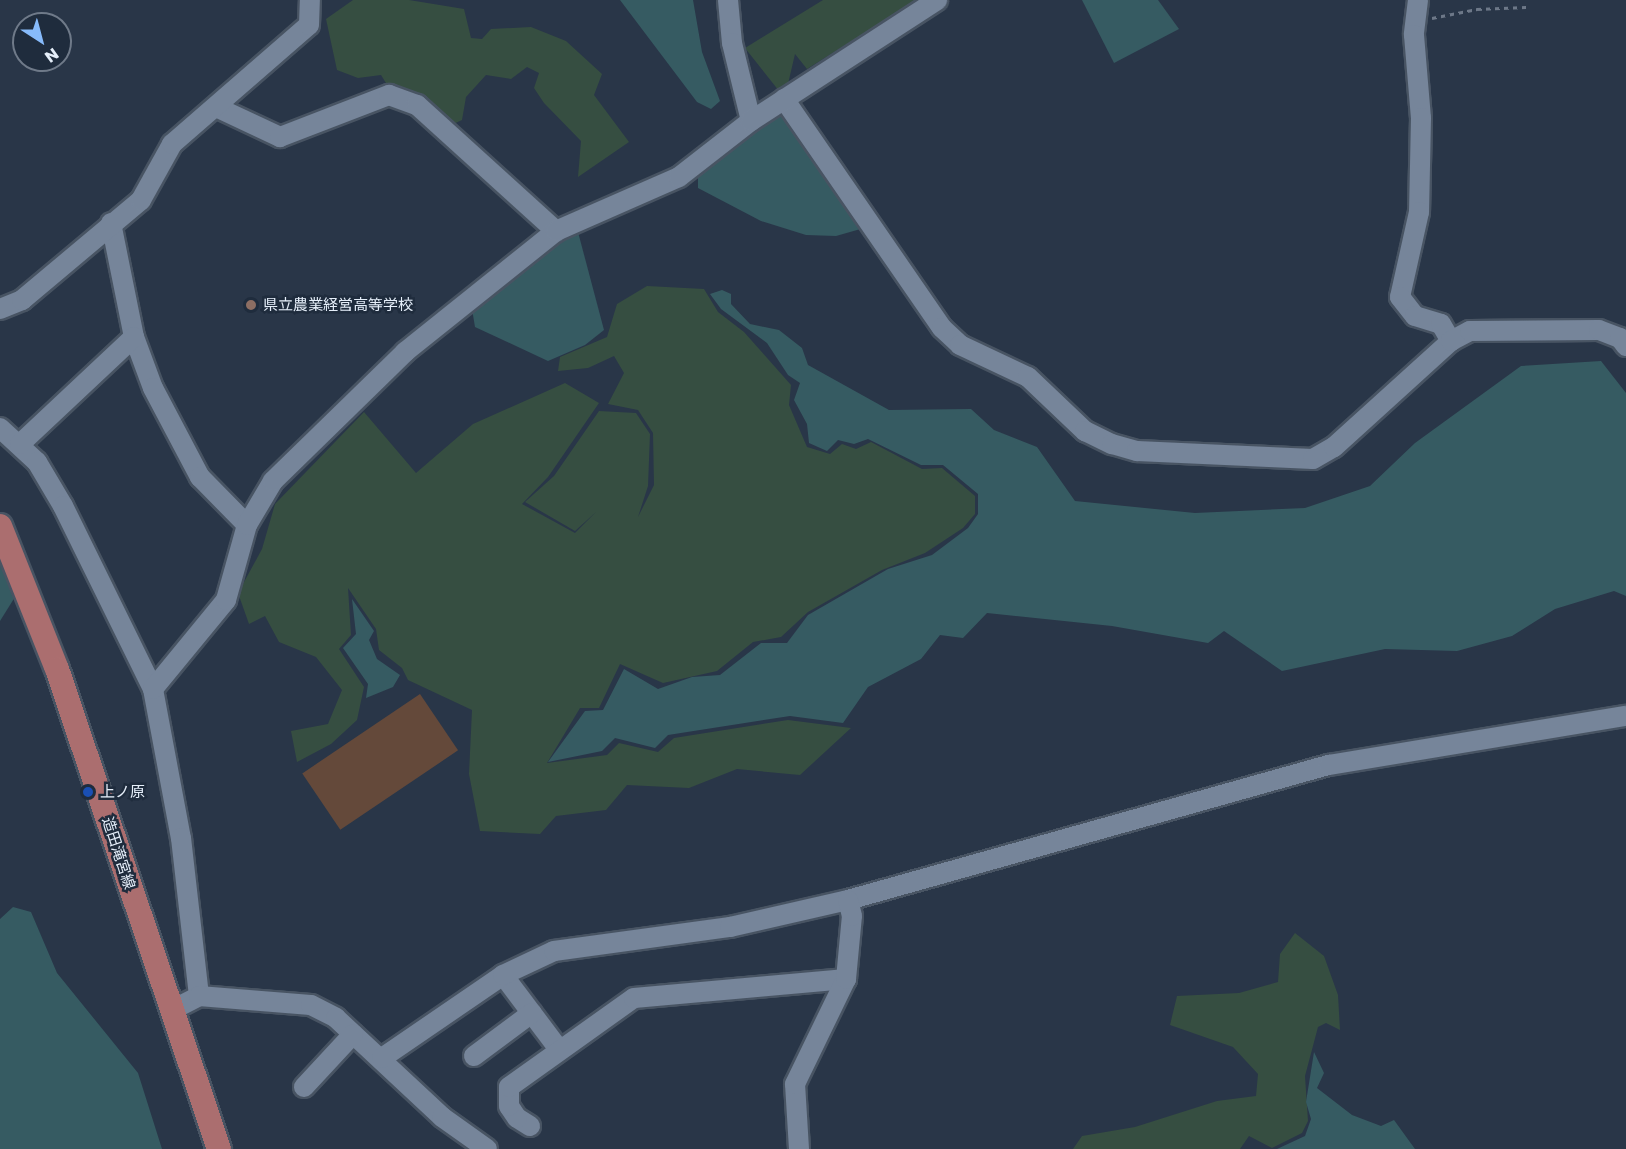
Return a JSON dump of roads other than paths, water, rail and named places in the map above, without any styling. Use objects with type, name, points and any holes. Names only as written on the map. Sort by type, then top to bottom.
[{"type":"main road","name":"造田滝宮線","points":[[0,526],[50,649],[219,1149]]},
{"type":"street","points":[[0,309],[22,300],[141,200],[172,144],[309,25],[310,0]]},
{"type":"street","points":[[728,0],[732,43],[751,121]]},
{"type":"street","points":[[153,689],[226,600],[247,525],[273,481],[397,360],[556,231],[679,177],[751,121],[937,0]]},
{"type":"street","points":[[1417,9],[1421,118],[1419,212],[1400,297],[1414,316],[1441,324],[1451,340]]},
{"type":"street","points":[[216,107],[280,138],[389,95],[417,105],[556,231]]},
{"type":"street","points":[[784,99],[942,328],[960,345],[1028,377],[1085,431],[1112,444],[1137,451],[1313,459],[1334,447],[1451,340],[1470,331],[1566,334],[1599,330],[1620,338],[1626,346]]},
{"type":"street","points":[[111,223],[134,337],[176,439],[200,477],[247,525]]},
{"type":"street","points":[[20,444],[134,337]]},
{"type":"street","points":[[0,428],[20,444],[63,506],[153,689],[181,838],[199,996]]},
{"type":"street","points":[[382,1058],[503,975],[554,951],[730,927],[848,900],[1329,765],[1626,716]]},
{"type":"street","points":[[798,1149],[795,1084],[846,979],[852,916],[848,900]]},
{"type":"street","points":[[503,975],[555,1044]]},
{"type":"street","points":[[530,1126],[517,1118],[509,1106],[508,1087],[634,998],[846,979]]},
{"type":"street","points":[[172,1010],[199,996],[311,1005],[353,1034],[382,1058],[442,1117],[487,1149]]},
{"type":"street","points":[[474,1056],[532,1013]]},
{"type":"street","points":[[304,1086],[353,1034]]},
{"type":"place","name":"県立農業経営高等学校","points":[[251,305]]},
{"type":"place","name":"上ノ原","points":[[88,792]]}]
